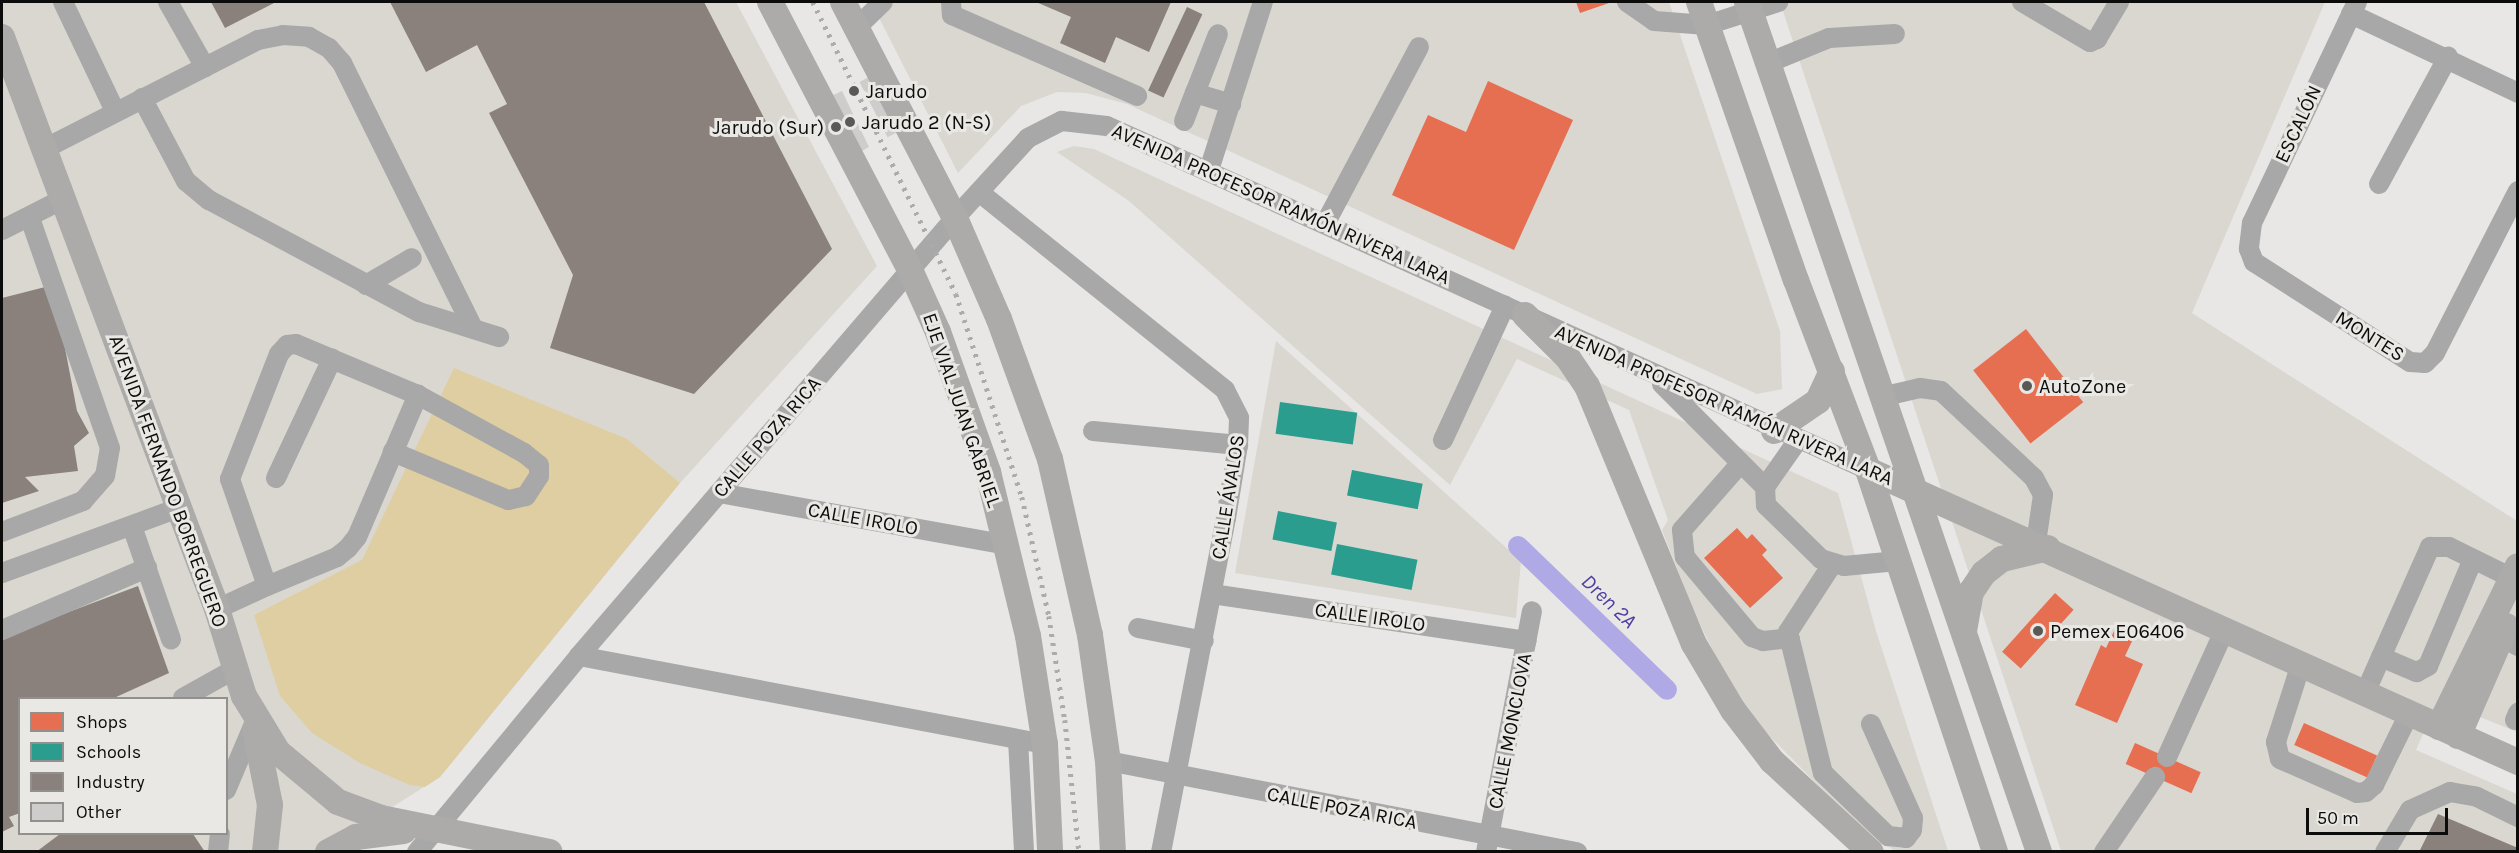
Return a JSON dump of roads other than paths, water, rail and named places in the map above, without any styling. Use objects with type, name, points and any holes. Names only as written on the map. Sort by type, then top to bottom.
[{"type":"main road","name":"EJE VIAL JUAN GABRIEL","points":[[770,2],[911,272],[966,408],[1008,545],[1028,636],[1045,744],[1050,852]]},
{"type":"main road","points":[[843,2],[955,218],[999,319],[1050,459],[1069,528],[1090,635],[1108,762],[1113,852]]},
{"type":"main road","points":[[1699,2],[1868,470],[1995,852]]},
{"type":"main road","points":[[1748,6],[1964,640],[2039,852]]},
{"type":"main road","name":"AVENIDA FERNANDO BORREGUERO","points":[[2,37],[217,609],[244,696],[278,752],[312,784],[338,802],[381,818],[437,830]]},
{"type":"main road","points":[[1515,310],[1568,358],[1587,386],[1694,644],[1734,710],[1772,761],[1871,852]]},
{"type":"main road","points":[[1774,431],[1806,412],[1818,401],[1832,370]]},
{"type":"main road","name":"AVENIDA PROFESOR RAMÓN RIVERA LARA","points":[[1868,470],[2042,545],[2517,762]]},
{"type":"main road","points":[[1964,640],[1964,614],[1971,592],[1984,573],[2002,559],[2042,545]]},
{"type":"main road","points":[[2448,731],[2502,637],[2516,582]]},
{"type":"main road","points":[[244,696],[254,724],[270,805],[265,852]]},
{"type":"main road","points":[[328,852],[356,837],[378,832],[437,830],[550,852]]},
{"type":"street","points":[[63,2],[115,111]]},
{"type":"street","points":[[168,2],[204,67]]},
{"type":"street","points":[[857,27],[883,2]]},
{"type":"street","points":[[951,2],[952,15],[1137,96]]},
{"type":"street","points":[[1209,170],[1263,2]]},
{"type":"street","points":[[1627,2],[1654,21],[1707,26],[1748,6],[1778,2]]},
{"type":"street","points":[[2022,2],[2090,42],[2097,39],[2118,2]]},
{"type":"street","points":[[2354,8],[2517,93]]},
{"type":"street","name":"ESCALÓN","points":[[2249,249],[2252,223],[2354,8]]},
{"type":"street","points":[[1184,121],[1218,34]]},
{"type":"street","points":[[1768,63],[1829,38],[1895,34]]},
{"type":"street","points":[[44,149],[258,40],[283,35],[309,37],[329,48],[342,63],[473,328]]},
{"type":"street","points":[[1326,222],[1419,47]]},
{"type":"street","points":[[2379,184],[2448,57]]},
{"type":"street","points":[[1195,93],[1231,104]]},
{"type":"street","points":[[142,98],[186,181],[196,191],[419,312],[499,337]]},
{"type":"street","name":"AVENIDA PROFESOR RAMÓN RIVERA LARA","points":[[955,218],[1028,138],[1048,126],[1076,120],[1107,126],[1326,222],[1774,431],[1868,470]]},
{"type":"street","name":"MONTES","points":[[2249,249],[2262,268],[2410,362],[2425,363],[2435,353],[2517,191]]},
{"type":"street","name":"CALLE ÁVALOS","points":[[979,192],[1225,390],[1239,417],[1238,445],[1204,641],[1161,852]]},
{"type":"street","points":[[2,230],[30,218],[63,199]]},
{"type":"street","points":[[2,532],[83,501],[105,476],[110,448],[30,218]]},
{"type":"street","name":"CALLE POZA RICA","points":[[417,852],[579,656],[955,218]]},
{"type":"street","points":[[366,285],[412,258]]},
{"type":"street","points":[[1443,440],[1515,310]]},
{"type":"street","points":[[267,586],[232,492],[233,464],[279,354],[287,345],[296,344],[418,395],[524,453],[539,465],[539,476],[526,496],[508,500],[393,452]]},
{"type":"street","points":[[276,478],[332,359]]},
{"type":"street","points":[[1654,375],[1765,487]]},
{"type":"street","points":[[1881,397],[1920,388],[1941,391],[2034,478],[2043,495],[2042,545]]},
{"type":"street","points":[[217,609],[337,557],[348,549],[357,537],[418,395]]},
{"type":"street","points":[[1094,431],[1238,445]]},
{"type":"street","points":[[1798,441],[1765,487],[1766,505],[1821,559],[1844,566],[1898,561]]},
{"type":"street","points":[[1740,464],[1682,530],[1685,557],[1752,637],[1763,641],[1790,638]]},
{"type":"street","name":"CALLE IROLO","points":[[718,493],[1008,545]]},
{"type":"street","points":[[2,573],[179,508]]},
{"type":"street","points":[[132,526],[171,639]]},
{"type":"street","points":[[2365,693],[2424,553],[2442,545],[2516,582]]},
{"type":"street","points":[[2381,657],[2417,672],[2428,666],[2473,559]]},
{"type":"street","points":[[1833,563],[1789,627],[1823,773],[1888,836],[1906,838],[1912,830],[1913,818],[1871,724]]},
{"type":"street","points":[[2,630],[147,568]]},
{"type":"street","name":"CALLE IROLO","points":[[1212,594],[1527,641]]},
{"type":"street","name":"CALLE MONCLOVA","points":[[1488,844],[1532,611]]},
{"type":"street","points":[[1138,628],[1204,641]]},
{"type":"street","points":[[2167,757],[2225,629]]},
{"type":"street","points":[[579,656],[1045,744]]},
{"type":"street","points":[[2301,664],[2276,742],[2280,759],[2357,793],[2366,792],[2374,785],[2409,714]]},
{"type":"street","points":[[186,697],[235,669]]},
{"type":"street","points":[[228,785],[254,724]]},
{"type":"street","points":[[1018,740],[1024,852]]},
{"type":"street","name":"CALLE POZA RICA","points":[[1108,762],[1488,844],[1577,852]]},
{"type":"street","points":[[2104,852],[2155,777]]},
{"type":"street","points":[[2385,852],[2410,810],[2450,792],[2477,797],[2517,817]]},
{"type":"street","points":[[218,852],[220,835]]},
{"type":"waterway","name":"Dren 2A","points":[[1518,546],[1667,690]]},
{"type":"railway","points":[[813,2],[956,294],[1022,497],[1049,616],[1065,720],[1079,852]]},
{"type":"place","name":"Jarudo","points":[[854,91]]},
{"type":"place","name":"Jarudo 2 (N-S)","points":[[850,122]]},
{"type":"place","name":"Jarudo (Sur)","points":[[836,127]]},
{"type":"place","name":"AutoZone","points":[[2027,386]]},
{"type":"place","name":"Pemex E06406","points":[[2038,631]]}]
